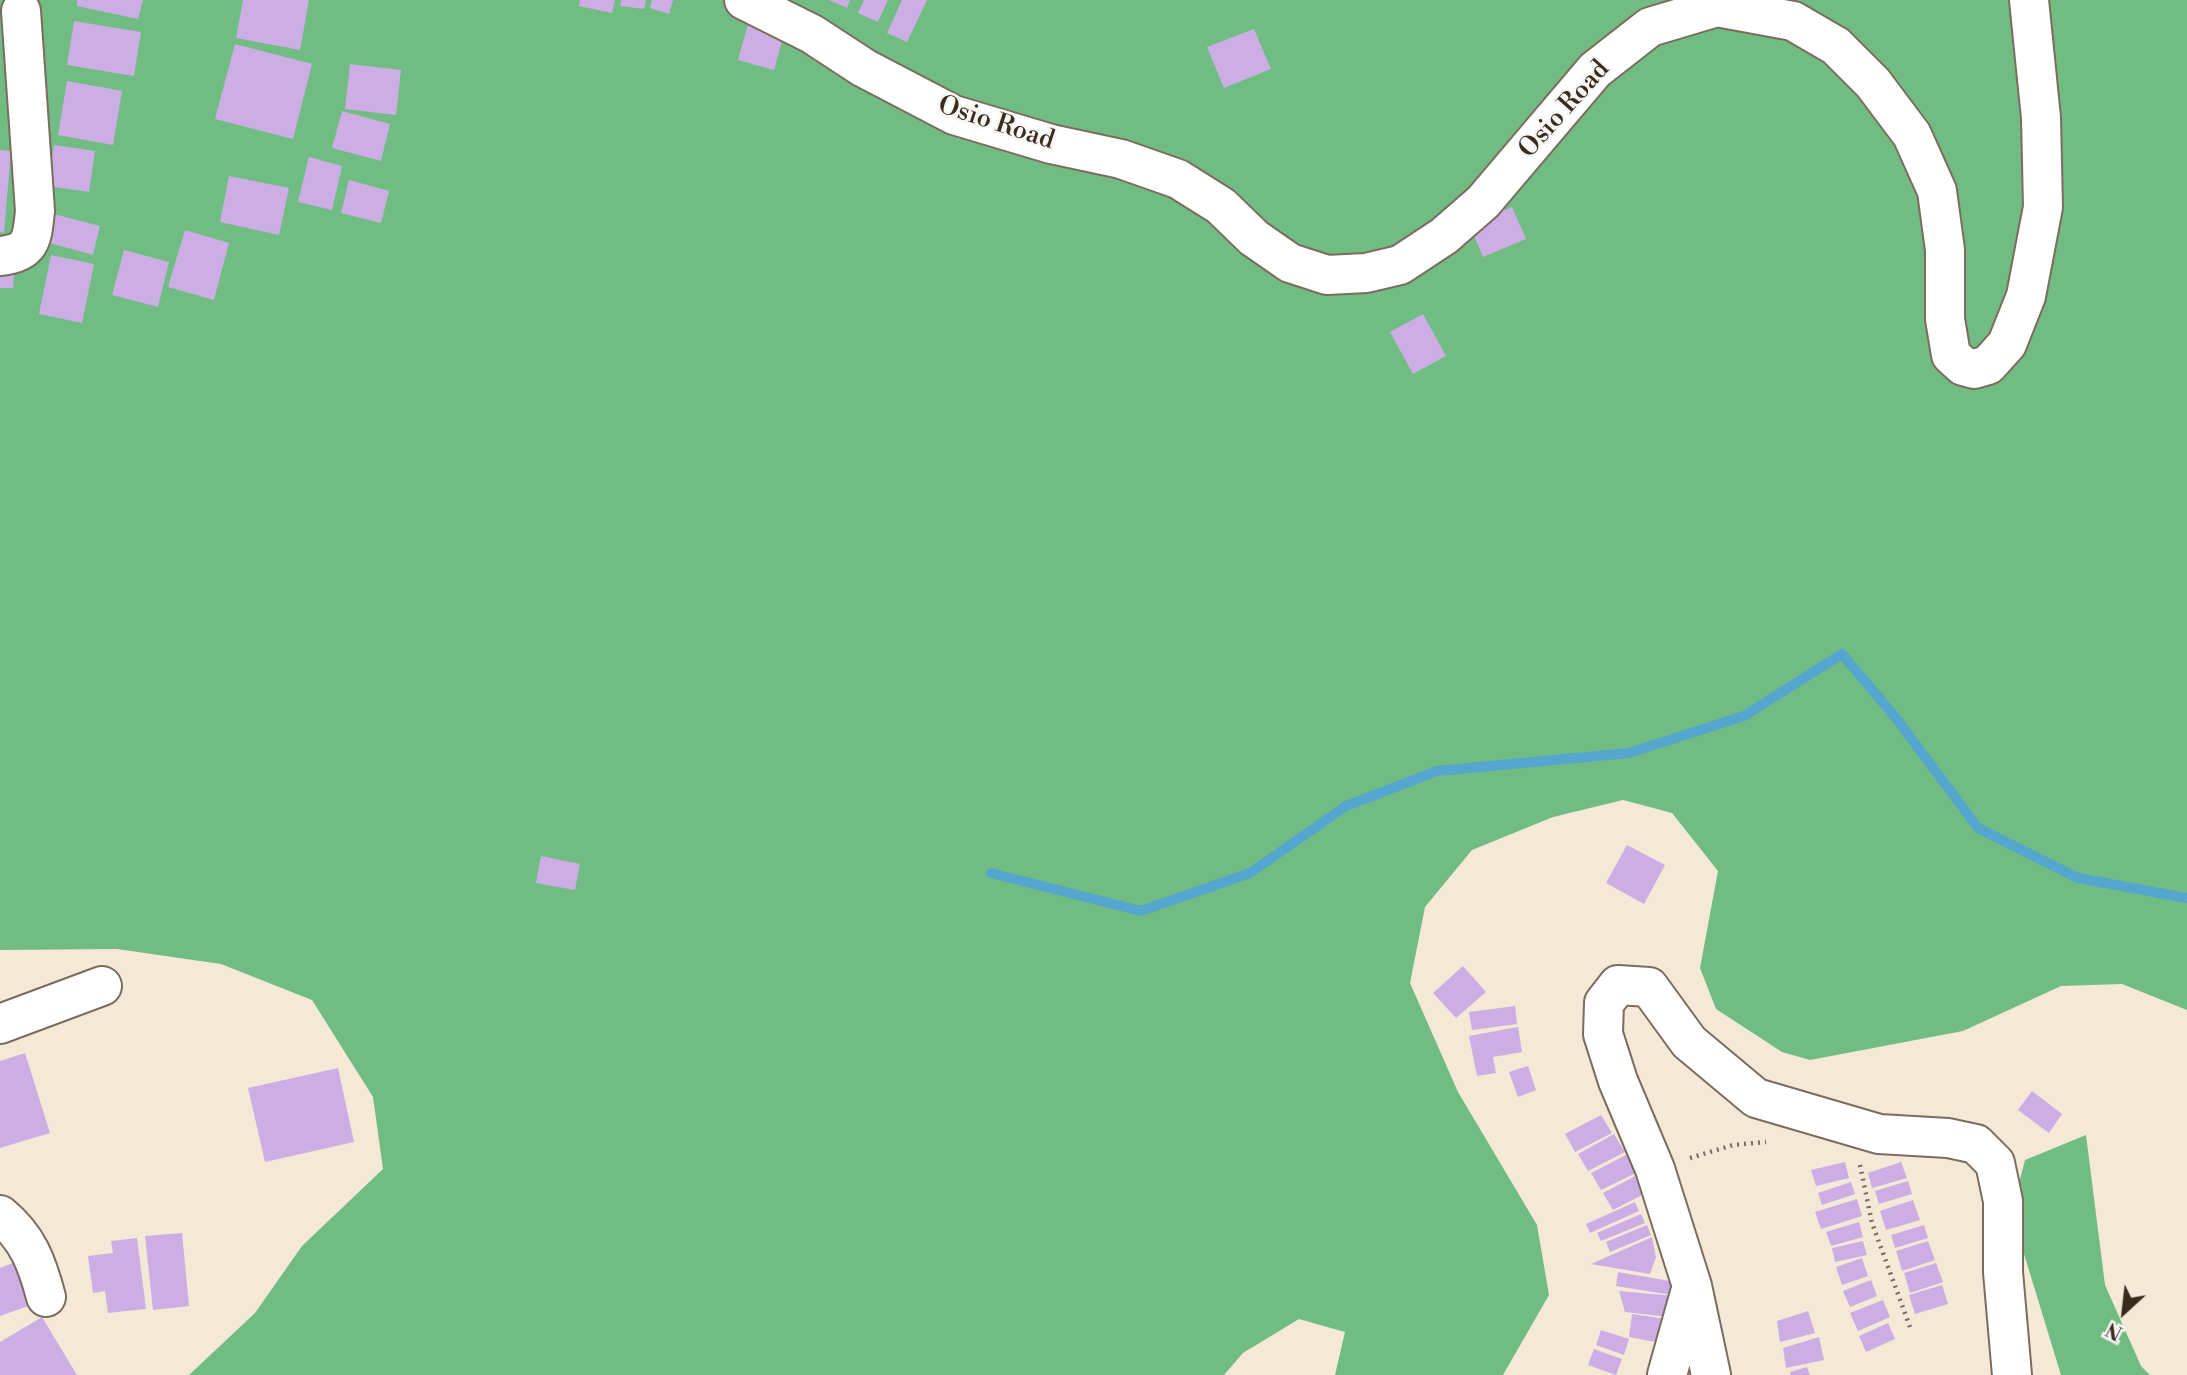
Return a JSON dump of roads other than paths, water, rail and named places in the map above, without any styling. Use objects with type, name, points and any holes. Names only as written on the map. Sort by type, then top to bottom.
[{"type":"street","name":"Osio Road","points":[[744,0],[812,34],[864,68],[954,116],[1051,144],[1122,159],[1178,179],[1221,206],[1254,238],[1290,263],[1327,275],[1366,272],[1400,265],[1444,236],[1483,202],[1595,70],[1650,27],[1717,7],[1793,21],[1836,46],[1873,83],[1912,135],[1937,191],[1945,250],[1945,319],[1951,355],[1963,366],[1974,369],[1988,365],[2007,344],[2026,296],[2043,206],[2041,118],[2029,0]]},
{"type":"street","points":[[0,256],[15,254],[24,249],[32,238],[35,211],[21,7]]},
{"type":"street","points":[[1710,1375],[1692,1286],[1655,1169],[1618,1081],[1603,1034],[1604,1003],[1618,985],[1649,987],[1689,1042],[1756,1098],[1878,1134],[1948,1138],[1976,1144],[1995,1163],[2003,1201],[2003,1272],[2012,1375]]},
{"type":"street","points":[[0,1024],[102,986]]},
{"type":"street","points":[[0,1215],[13,1226],[37,1262],[46,1297]]},
{"type":"street","points":[[1667,1375],[1692,1286]]},
{"type":"waterway","points":[[991,873],[1141,911],[1250,873],[1346,806],[1437,771],[1629,753],[1744,716],[1842,654],[1896,718],[1978,828],[2078,878],[2187,898]]}]
